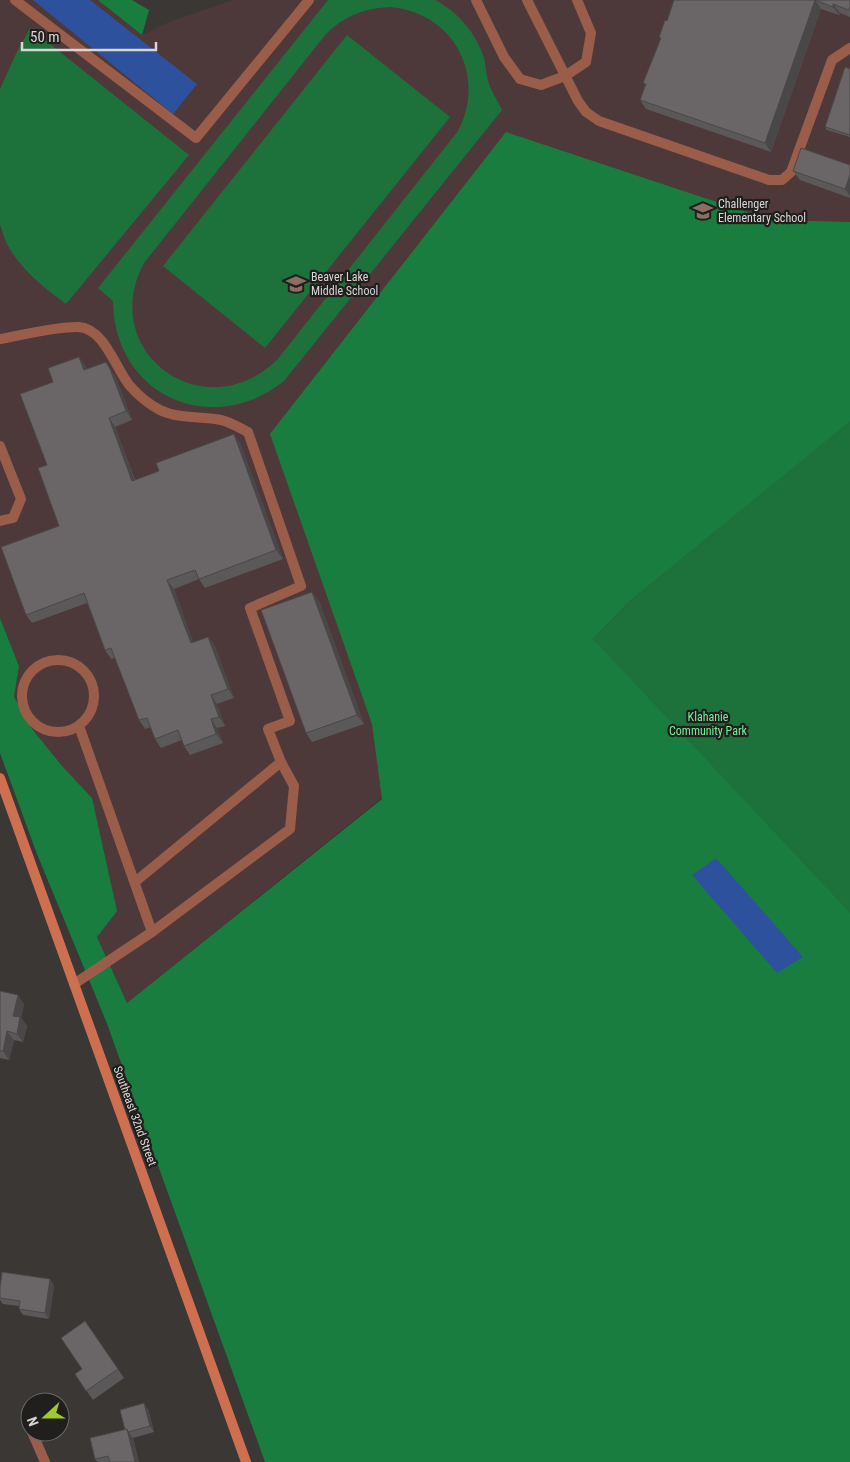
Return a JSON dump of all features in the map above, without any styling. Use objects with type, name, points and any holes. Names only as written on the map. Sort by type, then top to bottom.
[{"type":"street","points":[[15,0],[196,138],[309,0]]},
{"type":"street","points":[[476,0],[504,57],[520,79],[542,85],[565,76],[586,62],[591,33],[577,0]]},
{"type":"street","points":[[528,0],[565,76],[586,112],[599,121],[769,180],[782,180],[791,172],[832,60],[850,48]]},
{"type":"street","points":[[0,339],[69,327],[82,327],[93,333],[103,343],[130,386],[150,404],[162,411],[179,415],[222,420],[248,432],[302,586],[250,608],[290,721],[268,730],[281,762],[294,786],[290,829],[152,932],[74,984]]},
{"type":"street","points":[[0,446],[21,499],[13,518],[0,521]]},
{"type":"street","points":[[50,660],[63,660],[74,663],[85,671],[92,681],[95,693],[93,706],[88,717],[79,726],[68,731],[46,730],[36,724],[28,715],[24,705],[24,688],[31,672],[40,665],[50,660]]},
{"type":"street","points":[[79,726],[152,932]]},
{"type":"street","points":[[135,882],[281,762]]},
{"type":"street","name":"Southeast 32nd Street","points":[[0,778],[246,1462]]},
{"type":"street","points":[[36,1442],[45,1462]]},
{"type":"shaded area","name":"Beaver Lake Middle School","points":[[0,0],[98,0],[142,35],[169,22],[233,0],[850,0],[850,421],[127,1003],[97,936],[92,798],[62,767],[33,730],[14,697],[19,665],[0,618]]},
{"type":"green space","points":[[98,0],[132,0],[149,10],[142,35]]},
{"type":"green space","points":[[328,0],[435,0],[459,17],[471,32],[481,49],[489,85],[502,110],[284,381],[256,398],[227,406],[198,406],[172,398],[148,383],[130,361],[118,334],[113,301],[98,288]],"holes":[[[391,7],[413,12],[432,21],[448,34],[459,51],[466,69],[469,89],[466,110],[458,131],[277,360],[248,380],[218,387],[190,383],[165,371],[146,351],[134,325],[133,295],[144,263],[326,34],[340,22],[364,11]]]},
{"type":"green space","points":[[30,28],[189,155],[66,304],[41,284],[17,260],[6,242],[0,224],[0,89]]},
{"type":"green space","points":[[347,35],[450,117],[265,348],[163,266]]},
{"type":"green space","points":[[506,132],[771,220],[850,222],[850,421],[630,601],[593,639],[850,913],[850,1462],[265,1462],[106,1021],[37,854],[0,753],[0,618],[19,666],[14,697],[33,730],[62,766],[92,798],[117,911],[97,937],[127,1003],[382,799],[372,724],[270,434]]},
{"type":"green space","name":"Klahanie Community Park","points":[[850,420],[850,976],[593,639],[630,601]]},
{"type":"water","points":[[33,0],[90,0],[197,84],[173,114]]},
{"type":"water","points":[[716,858],[803,957],[777,973],[692,875]]},
{"type":"building","points":[[674,0],[815,0],[765,143],[640,100],[646,84],[643,83]]},
{"type":"building","points":[[815,0],[850,0],[850,7],[849,10],[833,4],[833,7]]},
{"type":"building","points":[[845,67],[850,69],[850,135],[825,127]]},
{"type":"building","points":[[801,148],[850,165],[850,175],[845,189],[793,171]]},
{"type":"building","points":[[79,357],[84,370],[106,362],[110,369],[126,411],[109,418],[132,481],[159,471],[156,463],[234,434],[276,550],[199,579],[195,570],[167,580],[191,643],[208,637],[228,689],[211,695],[219,717],[211,719],[216,734],[184,746],[178,730],[155,739],[147,718],[139,720],[111,648],[105,650],[84,593],[26,615],[1,547],[59,526],[38,468],[47,465],[20,394],[53,382],[48,368]]},
{"type":"building","points":[[312,592],[357,715],[306,733],[261,610]]},
{"type":"building","points":[[0,991],[18,995],[13,1016],[20,1017],[17,1034],[7,1031],[3,1051],[0,1051]]},
{"type":"building","points":[[2,1272],[50,1279],[45,1313],[19,1309],[20,1301],[0,1298]]},
{"type":"building","points":[[85,1321],[118,1369],[86,1391],[75,1374],[82,1369],[61,1338]]},
{"type":"building","points":[[144,1403],[150,1426],[128,1432],[127,1429],[125,1430],[120,1410]]},
{"type":"building","points":[[127,1429],[135,1462],[110,1462],[108,1456],[95,1459],[90,1438]]},
{"type":"place","name":"Challenger Elementary School","points":[[703,211]]},
{"type":"place","name":"Beaver Lake Middle School","points":[[296,284]]}]
